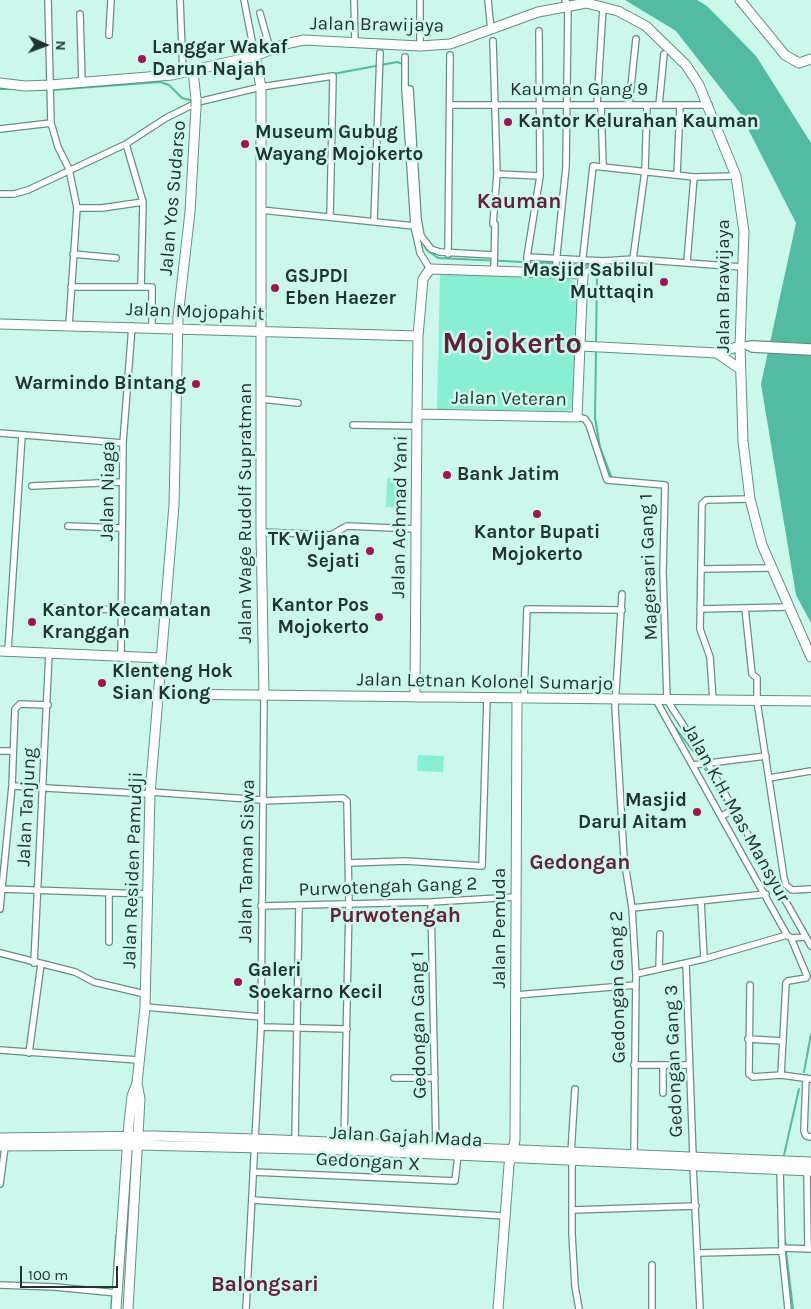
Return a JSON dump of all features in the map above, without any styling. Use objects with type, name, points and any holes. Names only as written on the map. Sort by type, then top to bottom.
[{"type":"main road","points":[[740,0],[785,55],[799,63],[811,59]]},
{"type":"main road","name":"Jalan Brawijaya","points":[[0,83],[51,88],[82,82],[183,73],[255,56],[270,49],[304,40],[420,46],[450,44],[566,3],[587,1],[638,21],[661,39],[693,75],[709,105],[736,176],[744,232],[742,267],[747,346],[740,368],[747,499],[762,545],[811,657]]},
{"type":"main road","name":"Jalan Wage Rudolf Supratman","points":[[255,56],[261,86],[261,532],[264,696]]},
{"type":"main road","name":"Jalan Yos Sudarso","points":[[161,658],[174,505],[177,328],[189,221],[197,103],[193,71]]},
{"type":"main road","points":[[430,269],[494,261],[556,264],[583,269]]},
{"type":"main road","name":"Jalan Achmad Yani","points":[[415,697],[418,336],[423,278],[430,269]]},
{"type":"main road","name":"Jalan Veteran","points":[[417,414],[581,418],[585,346],[583,269]]},
{"type":"main road","name":"Jalan Mojopahit","points":[[0,324],[132,326],[418,336]]},
{"type":"main road","points":[[585,346],[717,353],[747,346]]},
{"type":"main road","points":[[717,353],[740,368]]},
{"type":"main road","points":[[4,651],[161,658]]},
{"type":"main road","name":"Jalan Residen Pamudji","points":[[128,1309],[140,1099],[137,1083],[138,1060],[146,1007],[147,894],[151,793],[161,658]]},
{"type":"main road","name":"Jalan Letnan Kolonel Sumarjo","points":[[159,694],[656,700],[667,697],[713,697],[757,701],[811,701]]},
{"type":"main road","name":"Jalan Pemuda","points":[[498,1309],[505,1216],[515,1140],[516,897],[520,698]]},
{"type":"main road","name":"Jalan Residen Pamudji","points":[[116,1309],[127,1141],[132,1096],[137,1083]]},
{"type":"main road","name":"Jalan Gajah Mada","points":[[0,1138],[255,1143],[458,1155],[634,1155],[693,1162],[810,1168]]},
{"type":"main road","name":"Jalan Gajah Mada","points":[[255,1143],[295,1140],[344,1142],[436,1147],[512,1154]]},
{"type":"main road","name":"Jalan Gajah Mada","points":[[3,1146],[127,1141]]},
{"type":"main road","name":"Jalan Gajah Mada","points":[[572,1154],[780,1169],[810,1168]]},
{"type":"street","points":[[48,0],[47,26],[51,123],[58,148],[70,169],[77,208],[69,325]]},
{"type":"street","points":[[108,35],[111,0]]},
{"type":"street","points":[[180,0],[183,73]]},
{"type":"street","points":[[244,0],[255,56]]},
{"type":"street","points":[[354,0],[355,43]]},
{"type":"street","points":[[420,0],[420,46]]},
{"type":"street","points":[[488,0],[491,30]]},
{"type":"street","points":[[556,264],[565,171],[566,3]]},
{"type":"street","points":[[603,165],[599,105],[604,7]]},
{"type":"street","points":[[260,13],[270,49]]},
{"type":"street","points":[[80,14],[82,82]]},
{"type":"street","points":[[539,31],[540,176],[527,263],[556,264],[583,269],[604,261]]},
{"type":"street","points":[[629,105],[636,39]]},
{"type":"street","points":[[405,57],[406,89],[418,219],[422,236],[431,249],[448,254],[494,261],[495,224],[493,224],[497,174],[493,41]]},
{"type":"street","points":[[374,221],[381,68],[380,53]]},
{"type":"street","points":[[659,105],[664,54]]},
{"type":"street","points":[[448,254],[450,55]]},
{"type":"street","points":[[0,194],[22,193],[126,144],[166,118],[197,103],[261,86],[333,76],[330,217]]},
{"type":"street","name":"Kauman Gang 9","points":[[450,105],[709,105]]},
{"type":"street","points":[[633,259],[645,171],[647,105]]},
{"type":"street","points":[[677,175],[680,105]]},
{"type":"street","points":[[0,129],[51,123]]},
{"type":"street","points":[[411,133],[414,226],[420,254],[430,269]]},
{"type":"street","points":[[126,144],[143,202],[141,286]]},
{"type":"street","points":[[583,269],[593,166],[603,165],[694,177],[736,176]]},
{"type":"street","points":[[497,174],[540,176]]},
{"type":"street","points":[[687,262],[694,177]]},
{"type":"street","points":[[77,208],[102,208],[143,202]]},
{"type":"street","points":[[261,210],[414,226]]},
{"type":"street","points":[[73,254],[116,258]]},
{"type":"street","points":[[583,269],[604,261],[633,259],[742,267]]},
{"type":"street","points":[[71,287],[150,287],[153,289],[152,327]]},
{"type":"street","name":"Jalan Niaga","points":[[121,656],[123,443],[132,326]]},
{"type":"street","points":[[747,346],[811,347]]},
{"type":"street","points":[[747,346],[811,352]]},
{"type":"street","points":[[261,399],[298,402]]},
{"type":"street","name":"Magersari Gang 1","points":[[581,418],[608,480],[613,482],[660,483],[664,485],[666,490],[663,572],[667,697]]},
{"type":"street","points":[[353,425],[417,426]]},
{"type":"street","points":[[0,433],[123,443]]},
{"type":"street","points":[[4,651],[22,435]]},
{"type":"street","points":[[32,486],[122,482]]},
{"type":"street","points":[[713,697],[710,657],[701,633],[703,502],[747,499]]},
{"type":"street","points":[[68,526],[122,528]]},
{"type":"street","points":[[261,532],[331,535],[348,526],[416,529]]},
{"type":"street","points":[[701,569],[772,568]]},
{"type":"street","name":"Gedongan Gang 2","points":[[622,594],[615,707],[624,858],[632,908],[636,974],[634,1155]]},
{"type":"street","points":[[700,609],[788,607]]},
{"type":"street","points":[[65,608],[122,610]]},
{"type":"street","points":[[745,608],[752,674],[757,678],[757,701],[786,885],[792,890],[811,889]]},
{"type":"street","points":[[520,698],[527,609],[622,610]]},
{"type":"street","name":"Jalan Tanjung","points":[[34,962],[48,705],[49,653]]},
{"type":"street","name":"Jalan Taman Siswa","points":[[246,1309],[261,1017],[264,696]]},
{"type":"street","points":[[667,697],[811,946]]},
{"type":"street","points":[[349,863],[406,861],[482,866],[484,862],[487,698]]},
{"type":"street","name":"Jalan K.H. Mas Mansyur","points":[[656,700],[695,764],[789,936],[807,977],[786,982],[783,1041]]},
{"type":"street","points":[[0,909],[12,786],[16,706],[48,705]]},
{"type":"street","points":[[0,751],[13,751]]},
{"type":"street","points":[[695,764],[766,756]]},
{"type":"street","points":[[769,778],[811,771]]},
{"type":"street","points":[[12,786],[262,801],[346,799],[349,905],[344,1142]]},
{"type":"street","points":[[722,816],[732,810]]},
{"type":"street","points":[[2,889],[147,894]]},
{"type":"street","points":[[108,942],[109,894]]},
{"type":"street","points":[[632,908],[766,894]]},
{"type":"street","name":"Purwotengah Gang 2","points":[[261,906],[349,905],[516,897]]},
{"type":"street","name":"Gedongan Gang 1","points":[[431,902],[436,1147]]},
{"type":"street","points":[[701,902],[704,960]]},
{"type":"street","points":[[295,1140],[299,905]]},
{"type":"street","points":[[659,969],[660,934]]},
{"type":"street","points":[[636,974],[704,960],[789,936],[806,937]]},
{"type":"street","points":[[0,954],[75,972],[94,982],[146,994]]},
{"type":"street","points":[[30,1053],[41,964]]},
{"type":"street","name":"Gedongan Gang 3","points":[[686,964],[700,1309]]},
{"type":"street","points":[[516,995],[636,985]]},
{"type":"street","points":[[750,985],[749,1074],[753,1077],[781,1075],[808,1078],[804,1130],[806,1136],[811,1137]]},
{"type":"street","points":[[146,1007],[261,1017]]},
{"type":"street","points":[[260,1027],[347,1029]]},
{"type":"street","points":[[748,1038],[783,1041],[781,1075]]},
{"type":"street","points":[[0,1050],[138,1060]]},
{"type":"street","points":[[634,1065],[689,1065]]},
{"type":"street","points":[[663,1065],[663,1093]]},
{"type":"street","points":[[394,1078],[435,1078]]},
{"type":"street","points":[[575,1089],[572,1210],[575,1286],[579,1309]]},
{"type":"street","points":[[0,1184],[3,1146]]},
{"type":"street","name":"Gedongan X","points":[[253,1172],[455,1181],[458,1155]]},
{"type":"street","points":[[698,1253],[809,1249],[810,1168]]},
{"type":"street","points":[[780,1169],[788,1309]]},
{"type":"street","points":[[252,1200],[505,1216]]},
{"type":"street","points":[[572,1210],[696,1206]]},
{"type":"street","points":[[652,1265],[652,1309]]},
{"type":"street","points":[[0,1285],[55,1287],[117,1293]]},
{"type":"shaded area","points":[[625,0],[697,0],[707,6],[756,56],[811,143],[811,623],[796,595],[761,384],[796,223],[740,113],[676,31]]},
{"type":"shaded area","points":[[440,273],[570,279],[579,285],[575,408],[567,411],[437,409]]},
{"type":"shaded area","points":[[387,478],[402,478],[401,508],[386,507]]},
{"type":"shaded area","points":[[418,755],[444,756],[443,772],[417,771]]},
{"type":"waterway","points":[[333,74],[397,62],[403,64]]},
{"type":"waterway","points":[[52,90],[160,82],[169,85],[182,98],[193,101]]},
{"type":"waterway","points":[[0,89],[15,89]]},
{"type":"waterway","points":[[35,90],[48,90]]},
{"type":"waterway","points":[[423,243],[427,250],[438,258],[588,265],[590,267]]},
{"type":"waterway","points":[[593,271],[597,275],[596,344]]},
{"type":"waterway","points":[[596,349],[595,418],[600,447],[612,479]]},
{"type":"waterway","points":[[662,487],[662,502]]},
{"type":"waterway","points":[[661,584],[661,612]]},
{"type":"waterway","points":[[671,722],[699,759],[740,827]]},
{"type":"waterway","points":[[804,1072],[811,1034]]},
{"type":"waterway","points":[[784,1155],[799,1089]]},
{"type":"waterway","points":[[113,1288],[116,1235]]},
{"type":"waterway","points":[[784,1236],[786,1246]]},
{"type":"waterway","points":[[786,1251],[793,1309]]},
{"type":"waterway","points":[[111,1309],[112,1296]]},
{"type":"place","name":"Langgar Wakaf Darun Najah","points":[[142,59]]},
{"type":"place","name":"Kantor Kelurahan Kauman","points":[[508,122]]},
{"type":"place","name":"Museum Gubug Wayang Mojokerto","points":[[245,144]]},
{"type":"place","name":"Masjid Sabilul Muttaqin","points":[[664,282]]},
{"type":"place","name":"GSJPDI Eben Haezer","points":[[275,288]]},
{"type":"place","name":"Warmindo Bintang","points":[[196,384]]},
{"type":"place","name":"Bank Jatim","points":[[447,475]]},
{"type":"place","name":"Kantor Bupati Mojokerto","points":[[537,514]]},
{"type":"place","name":"TK Wijana Sejati","points":[[370,551]]},
{"type":"place","name":"Kantor Pos Mojokerto","points":[[379,617]]},
{"type":"place","name":"Kantor Kecamatan Kranggan","points":[[32,622]]},
{"type":"place","name":"Klenteng Hok Sian Kiong","points":[[102,683]]},
{"type":"place","name":"Masjid Darul Aitam","points":[[697,812]]},
{"type":"place","name":"Galeri Soekarno Kecil","points":[[238,982]]},
{"type":"district","name":"Kauman","points":[[519,202]]},
{"type":"district","name":"Mojokerto","points":[[512,345]]},
{"type":"district","name":"Gedongan","points":[[580,863]]},
{"type":"district","name":"Purwotengah","points":[[395,916]]},
{"type":"district","name":"Balongsari","points":[[265,1285]]}]
